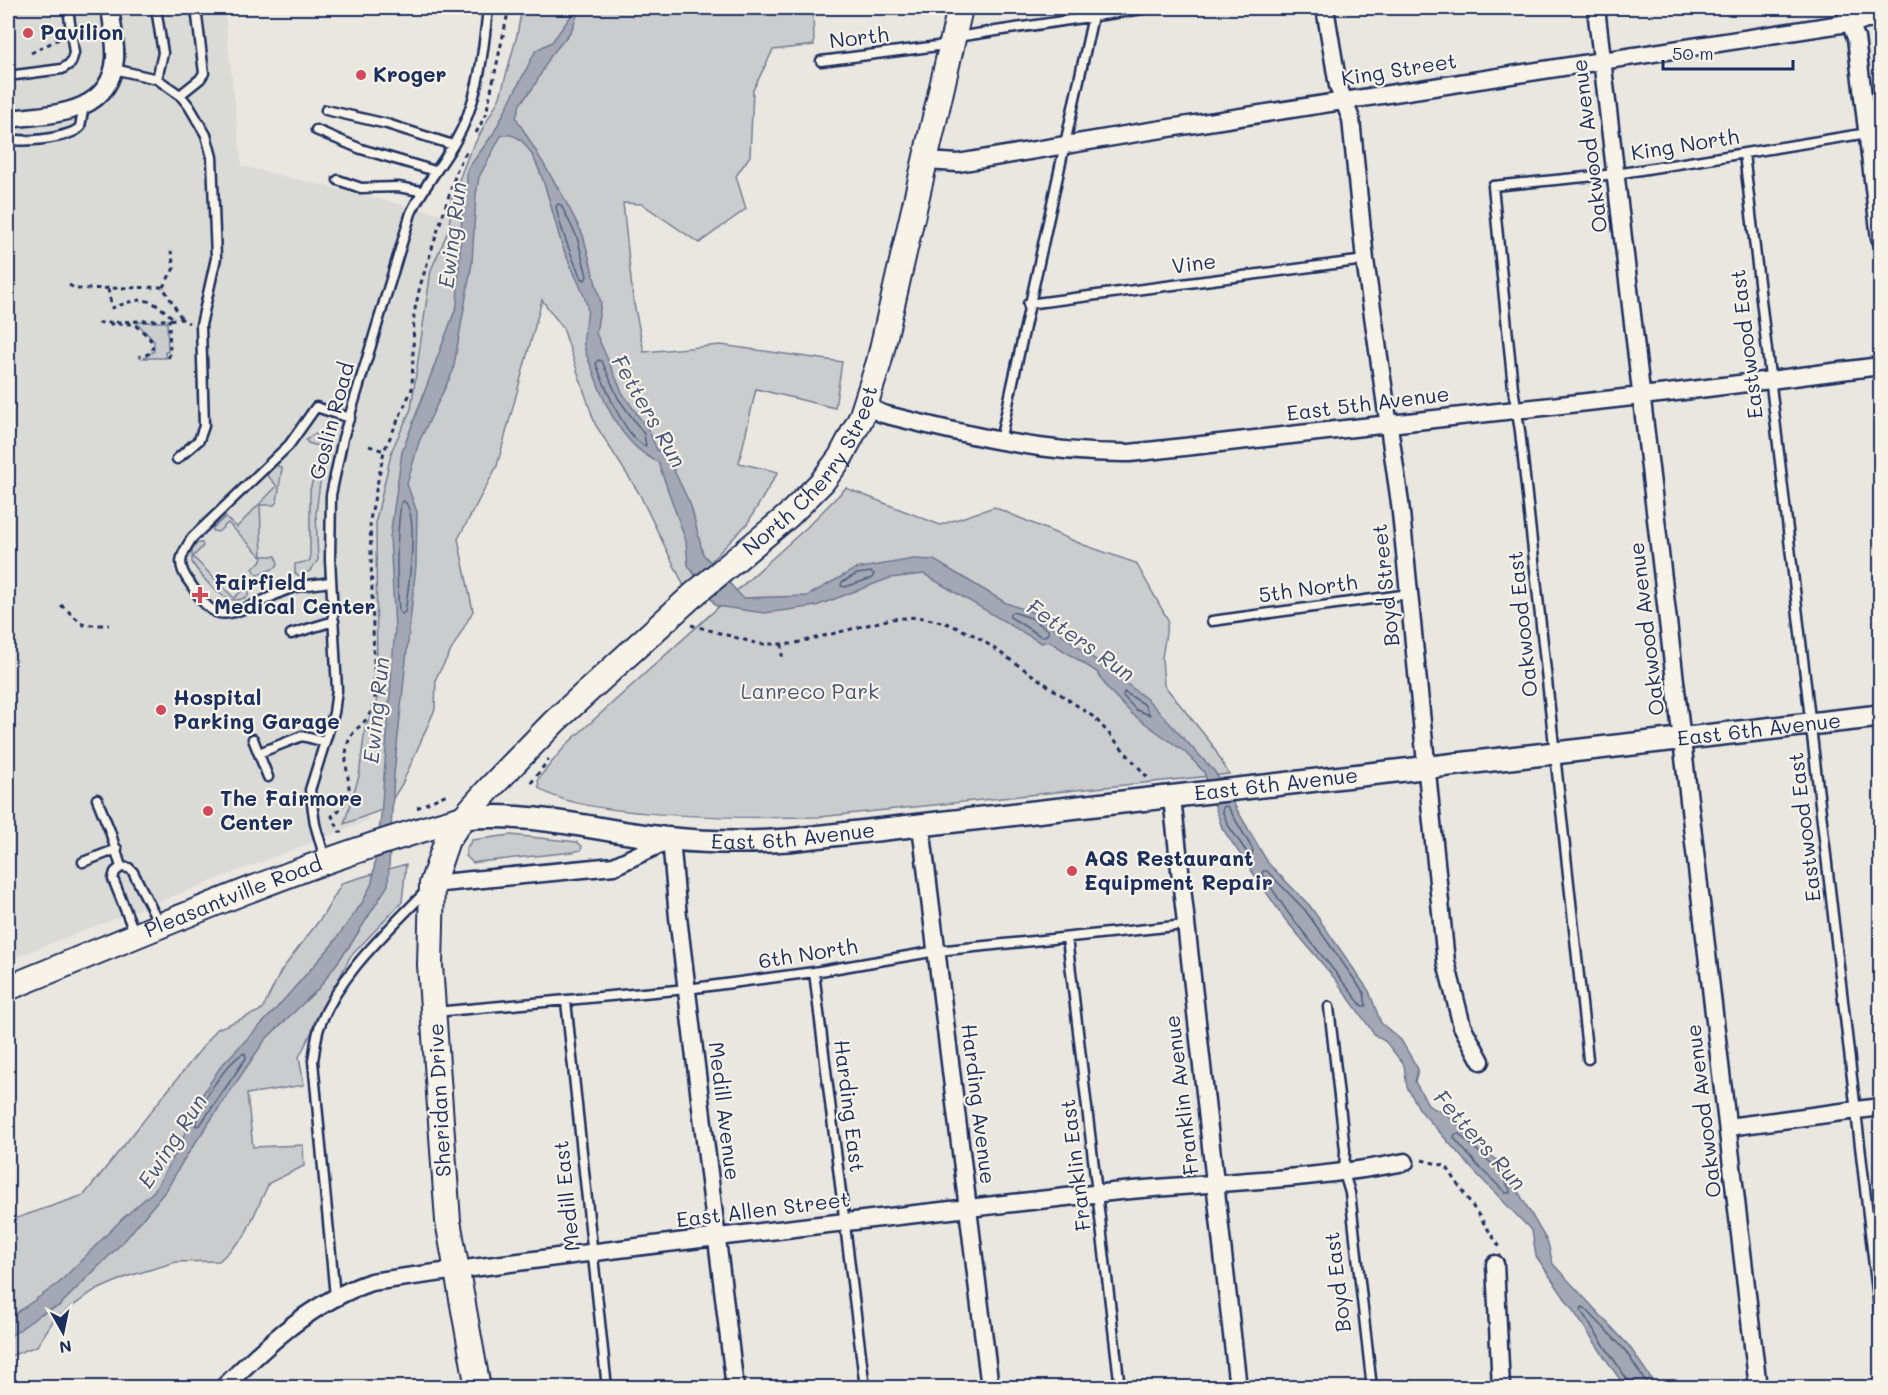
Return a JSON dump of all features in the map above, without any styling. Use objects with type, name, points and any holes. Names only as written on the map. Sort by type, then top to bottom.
[{"type":"main road","name":"North Cherry Street","points":[[462,818],[555,721],[692,596],[788,516],[822,482],[853,435],[866,406],[926,161],[960,8]]},
{"type":"main road","name":"Pleasantville Road","points":[[8,988],[417,819],[462,818]]},
{"type":"main road","name":"Sheridan Drive","points":[[462,818],[447,840],[432,884],[430,965],[443,1156],[456,1271],[478,1388]]},
{"type":"street","points":[[8,119],[65,113],[84,106],[102,92],[114,69],[115,56],[110,8]]},
{"type":"street","points":[[1325,8],[1342,102]]},
{"type":"street","name":"Oakwood Avenue","points":[[1596,8],[1758,1388]]},
{"type":"street","points":[[1847,14],[1856,38],[1874,132],[1881,238]]},
{"type":"street","name":"King Street","points":[[926,161],[957,164],[1066,144],[1603,61],[1847,14],[1881,18]]},
{"type":"street","name":"Boyd Street","points":[[1342,102],[1351,119],[1365,260],[1389,424],[1450,988],[1462,1026],[1481,1061]]},
{"type":"street","name":"East 5th Avenue","points":[[866,406],[883,414],[1000,442],[1082,454],[1130,453],[1769,381],[1881,366]]},
{"type":"street","name":"East 6th Avenue","points":[[462,818],[521,816],[671,839],[736,843],[921,826],[1173,793],[1244,789],[1881,716]]},
{"type":"street","name":"Franklin Avenue","points":[[1173,793],[1185,925],[1238,1388]]},
{"type":"street","name":"Harding Avenue","points":[[921,826],[990,1388]]},
{"type":"street","name":"East 6th Avenue","points":[[432,884],[614,866],[671,839]]},
{"type":"street","name":"Medill Avenue","points":[[671,839],[735,1388]]},
{"type":"street","points":[[1728,1126],[1881,1107]]},
{"type":"street","name":"East Allen Street","points":[[223,1388],[283,1332],[335,1297],[371,1282],[1098,1193],[1344,1173],[1405,1161]]},
{"type":"street","points":[[1500,1260],[1501,1388]]},
{"type":"lane","points":[[8,76],[67,67],[73,59],[68,8]]},
{"type":"lane","points":[[156,8],[163,52],[157,79]]},
{"type":"lane","points":[[180,95],[204,73],[196,8]]},
{"type":"lane","name":"Goslin Road","points":[[339,850],[315,824],[310,790],[325,742],[337,690],[331,582],[331,495],[350,418],[411,213],[422,191],[453,145],[473,99],[482,69],[488,8]]},
{"type":"lane","name":"North","points":[[821,61],[934,47],[963,36],[1149,8]]},
{"type":"lane","points":[[1000,442],[1028,304],[1066,144],[1093,16]]},
{"type":"lane","points":[[114,69],[157,79],[180,95],[206,135],[212,156],[216,258],[201,325],[202,434],[177,459]]},
{"type":"lane","points":[[8,138],[24,141],[73,133],[80,127],[84,106]]},
{"type":"lane","points":[[326,110],[387,124],[453,145]]},
{"type":"lane","points":[[316,130],[361,149],[435,171]]},
{"type":"lane","name":"King North","points":[[1494,186],[1616,174],[1874,132]]},
{"type":"lane","name":"Eastwood East","points":[[1744,154],[1881,1317]]},
{"type":"lane","points":[[338,180],[361,188],[398,187],[422,191]]},
{"type":"lane","name":"Oakwood East","points":[[1494,186],[1516,409],[1588,1059]]},
{"type":"lane","name":"Vine","points":[[1028,304],[1365,260]]},
{"type":"lane","points":[[331,582],[291,588],[231,613],[218,613],[207,606],[182,572],[181,562],[183,551],[192,538],[289,445],[316,407],[350,418]]},
{"type":"lane","name":"5th North","points":[[1212,621],[1409,594]]},
{"type":"lane","points":[[291,634],[334,621]]},
{"type":"lane","points":[[259,753],[302,736],[325,742]]},
{"type":"lane","points":[[253,739],[268,777]]},
{"type":"lane","points":[[97,799],[117,849],[121,867]]},
{"type":"lane","points":[[83,862],[117,849]]},
{"type":"lane","points":[[136,937],[113,879],[115,872],[121,867],[129,868],[133,872],[160,927]]},
{"type":"lane","points":[[335,1297],[313,1061],[319,1027],[333,996],[361,960],[432,884]]},
{"type":"lane","name":"6th North","points":[[435,1012],[687,989],[814,972],[937,951],[1185,925]]},
{"type":"lane","name":"Franklin East","points":[[1067,938],[1119,1388]]},
{"type":"lane","name":"Harding East","points":[[814,972],[865,1388]]},
{"type":"lane","name":"Medill East","points":[[566,1001],[607,1388]]},
{"type":"lane","name":"Boyd East","points":[[1329,1007],[1345,1150],[1344,1173],[1350,1193],[1372,1388]]},
{"type":"path","points":[[339,850],[340,832],[332,816],[344,807],[349,798],[351,786],[346,775],[347,746],[351,733],[368,718],[375,699],[370,520],[384,451],[412,389],[414,314],[420,286],[458,167],[486,114],[509,8]]},
{"type":"path","points":[[30,53],[60,38],[72,37]]},
{"type":"path","points":[[164,287],[174,268],[171,251]]},
{"type":"path","points":[[69,285],[76,289],[164,287]]},
{"type":"path","points":[[109,323],[182,319],[164,287]]},
{"type":"path","points":[[108,289],[112,308],[134,299],[140,300],[159,306],[175,319]]},
{"type":"path","points":[[168,358],[170,354],[169,320]]},
{"type":"path","points":[[98,323],[134,324],[152,340],[154,345],[151,353],[139,357]]},
{"type":"path","points":[[369,446],[384,451]]},
{"type":"path","points":[[61,605],[84,626],[109,625]]},
{"type":"path","points":[[682,632],[691,625],[759,644],[782,644],[891,619],[918,617],[946,623],[976,636],[1095,718],[1173,793]]},
{"type":"path","points":[[782,644],[782,657]]},
{"type":"path","points":[[531,783],[554,752]]},
{"type":"path","points":[[417,819],[449,793]]},
{"type":"path","points":[[1405,1161],[1418,1159],[1446,1166],[1488,1225],[1500,1260]]},
{"type":"shaded area","name":"Fairfield Medical Center","points":[[8,8],[224,8],[242,166],[483,224],[419,369],[367,821],[8,960]]},
{"type":"green space","points":[[522,8],[813,8],[814,45],[773,50],[753,90],[750,156],[736,176],[746,209],[699,243],[642,204],[623,203],[633,299],[644,352],[721,345],[842,362],[835,408],[756,389],[739,463],[778,472],[747,524],[685,588],[639,493],[595,424],[563,328],[542,300],[497,466],[458,539],[473,611],[436,678],[435,709],[402,784],[387,808],[344,824],[359,776],[365,729],[377,700],[376,520],[392,450],[411,409],[431,270],[449,229],[451,201],[468,156],[500,97]]},
{"type":"green space","points":[[136,322],[167,322],[168,352],[165,352],[166,358],[144,358],[154,351],[154,341]]},
{"type":"green space","points":[[314,434],[323,437],[329,444],[320,482],[316,514],[318,560],[310,571],[299,576],[295,573],[295,564],[310,561],[310,490],[322,447],[308,443],[306,440]]},
{"type":"green space","points":[[276,465],[282,468],[277,502],[274,505],[260,505],[262,556],[276,556],[278,564],[275,568],[257,575],[253,569],[263,558],[228,523],[218,532],[213,531],[213,528],[225,517],[237,527],[277,486],[267,475]]},
{"type":"green space","name":"Lanreco Park","points":[[846,488],[940,525],[994,507],[1081,544],[1136,563],[1168,620],[1162,658],[1164,685],[1211,743],[1229,774],[819,817],[716,817],[631,812],[561,798],[539,788],[538,779],[567,744],[806,528]]},
{"type":"green space","points":[[197,543],[202,543],[203,546],[193,557],[234,598],[245,588],[249,591],[248,596],[238,600],[229,599],[210,586],[192,562],[192,551]]},
{"type":"green space","points":[[511,835],[577,842],[582,846],[581,850],[573,852],[473,863],[466,856],[466,849],[472,840]]},
{"type":"green space","points":[[406,864],[402,902],[350,957],[299,1057],[304,1085],[247,1094],[253,1147],[303,1145],[304,1166],[269,1183],[244,1237],[219,1261],[176,1262],[129,1276],[92,1292],[53,1321],[37,1346],[8,1357],[8,1221],[84,1195],[217,1029],[262,1010],[281,971],[324,914],[342,883]]},
{"type":"water","points":[[570,8],[580,8],[571,31],[550,57],[533,88],[520,104],[516,118],[563,196],[583,235],[601,303],[596,333],[623,394],[649,431],[657,450],[667,456],[691,506],[703,554],[743,598],[807,596],[855,569],[914,559],[934,560],[1006,603],[1034,613],[1148,700],[1215,772],[1268,863],[1310,906],[1369,991],[1381,1023],[1401,1040],[1418,1069],[1415,1082],[1429,1106],[1447,1115],[1504,1167],[1548,1243],[1553,1264],[1629,1346],[1657,1387],[1625,1387],[1536,1256],[1532,1231],[1474,1171],[1420,1110],[1407,1087],[1404,1065],[1386,1042],[1375,1035],[1336,980],[1284,918],[1222,828],[1204,772],[1185,752],[1132,714],[1107,688],[1097,672],[1049,641],[1041,643],[924,574],[890,578],[816,606],[764,613],[716,606],[688,565],[686,541],[658,462],[635,446],[625,435],[603,398],[585,348],[587,305],[562,245],[542,176],[534,158],[524,144],[514,136],[501,136],[479,177],[472,263],[453,371],[419,442],[407,484],[417,512],[416,565],[394,774],[388,885],[351,944],[319,988],[265,1040],[183,1161],[167,1189],[125,1240],[59,1306],[41,1314],[8,1338],[8,1319],[59,1283],[122,1219],[154,1191],[179,1148],[195,1106],[221,1066],[274,1011],[331,946],[362,903],[372,883],[381,816],[395,628],[390,537],[402,452],[457,305],[463,197],[467,183],[467,170],[493,134],[536,50],[552,42],[571,16]]},
{"type":"place","name":"Pavilion","points":[[28,33]]},
{"type":"place","name":"Kroger","points":[[361,75]]},
{"type":"place","name":"Fairfield Medical Center","points":[[200,595]]},
{"type":"place","name":"Hospital Parking Garage","points":[[161,710]]},
{"type":"place","name":"The Fairmore Center","points":[[208,811]]},
{"type":"place","name":"AQS Restaurant Equipment Repair","points":[[1072,871]]},
{"type":"water label","name":"Ewing Run","points":[[452,235]]},
{"type":"water label","name":"Fetters Run","points":[[649,411]]},
{"type":"water label","name":"Fetters Run","points":[[1081,640]]},
{"type":"water label","name":"Ewing Run","points":[[376,710]]},
{"type":"water label","name":"Fetters Run","points":[[1480,1140]]},
{"type":"water label","name":"Ewing Run","points":[[172,1141]]}]
